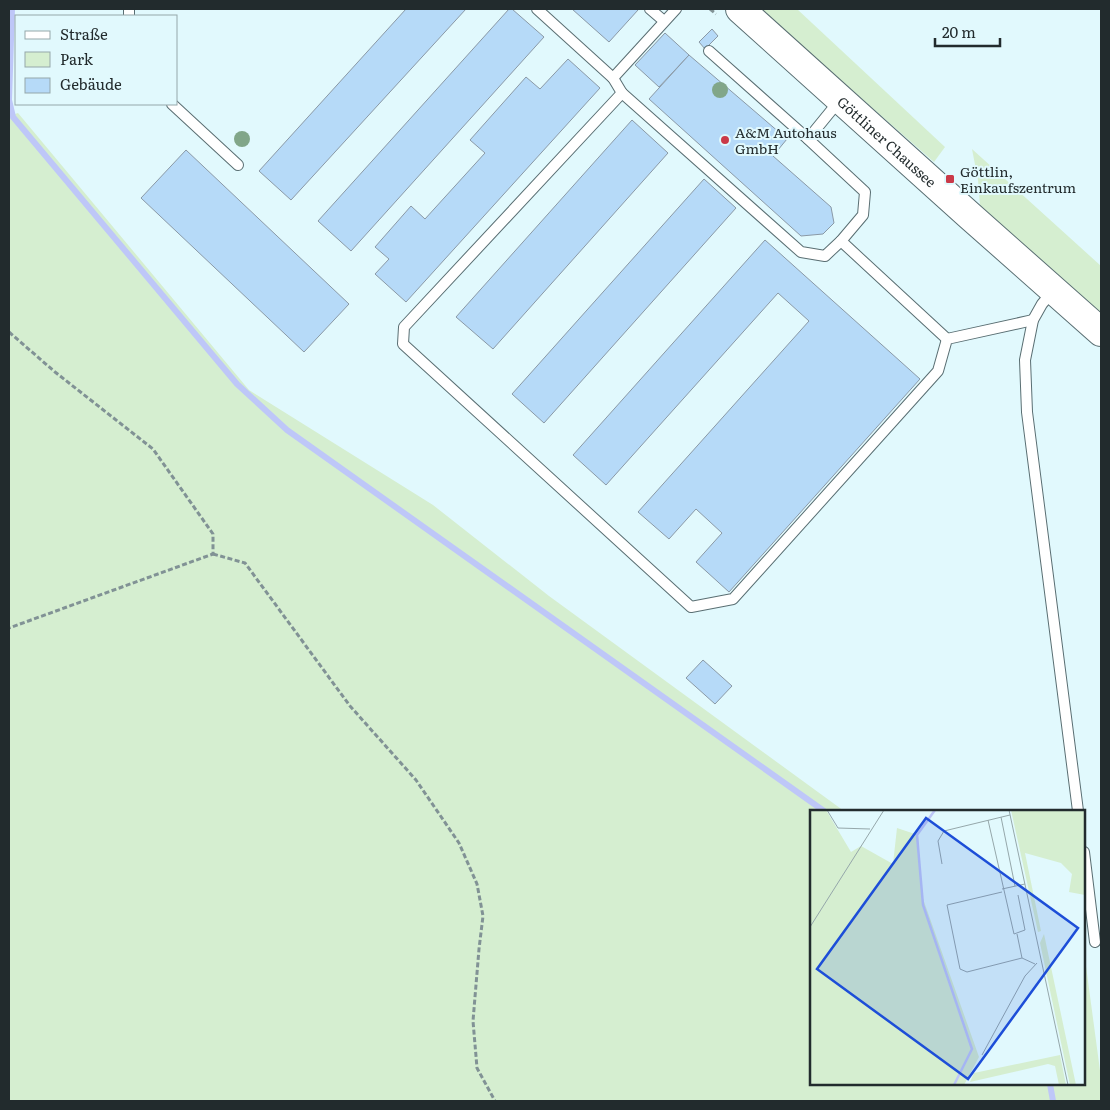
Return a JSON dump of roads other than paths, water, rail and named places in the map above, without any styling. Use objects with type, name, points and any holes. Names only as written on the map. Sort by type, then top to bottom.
[{"type":"street","name":"Göttliner Chaussee","points":[[740,9],[1101,332]]},
{"type":"lane","points":[[537,9],[613,78],[622,93],[801,252],[825,256],[841,241],[863,215],[865,192],[709,51]]},
{"type":"lane","points":[[650,9],[664,21]]},
{"type":"lane","points":[[613,78],[676,9]]},
{"type":"lane","points":[[622,93],[404,327],[403,344],[691,607],[734,599],[938,371],[947,339]]},
{"type":"lane","points":[[808,139],[840,100]]},
{"type":"lane","points":[[173,105],[238,165]]},
{"type":"lane","points":[[841,241],[947,339]]},
{"type":"lane","points":[[1054,290],[1042,304],[1033,320],[1025,360],[1027,412],[1078,810]]},
{"type":"lane","points":[[947,339],[1033,320]]},
{"type":"lane","points":[[1085,860],[1096,942]]},
{"type":"waterway","points":[[12,9],[9,100],[13,117],[237,384],[287,430],[823,810]]},
{"type":"waterway","points":[[1050,1085],[1053,1101]]},
{"type":"place","name":"A&M Autohaus GmbH","points":[[725,140]]},
{"type":"place","name":"Göttlin, Einkaufszentrum","points":[[950,179]]}]
